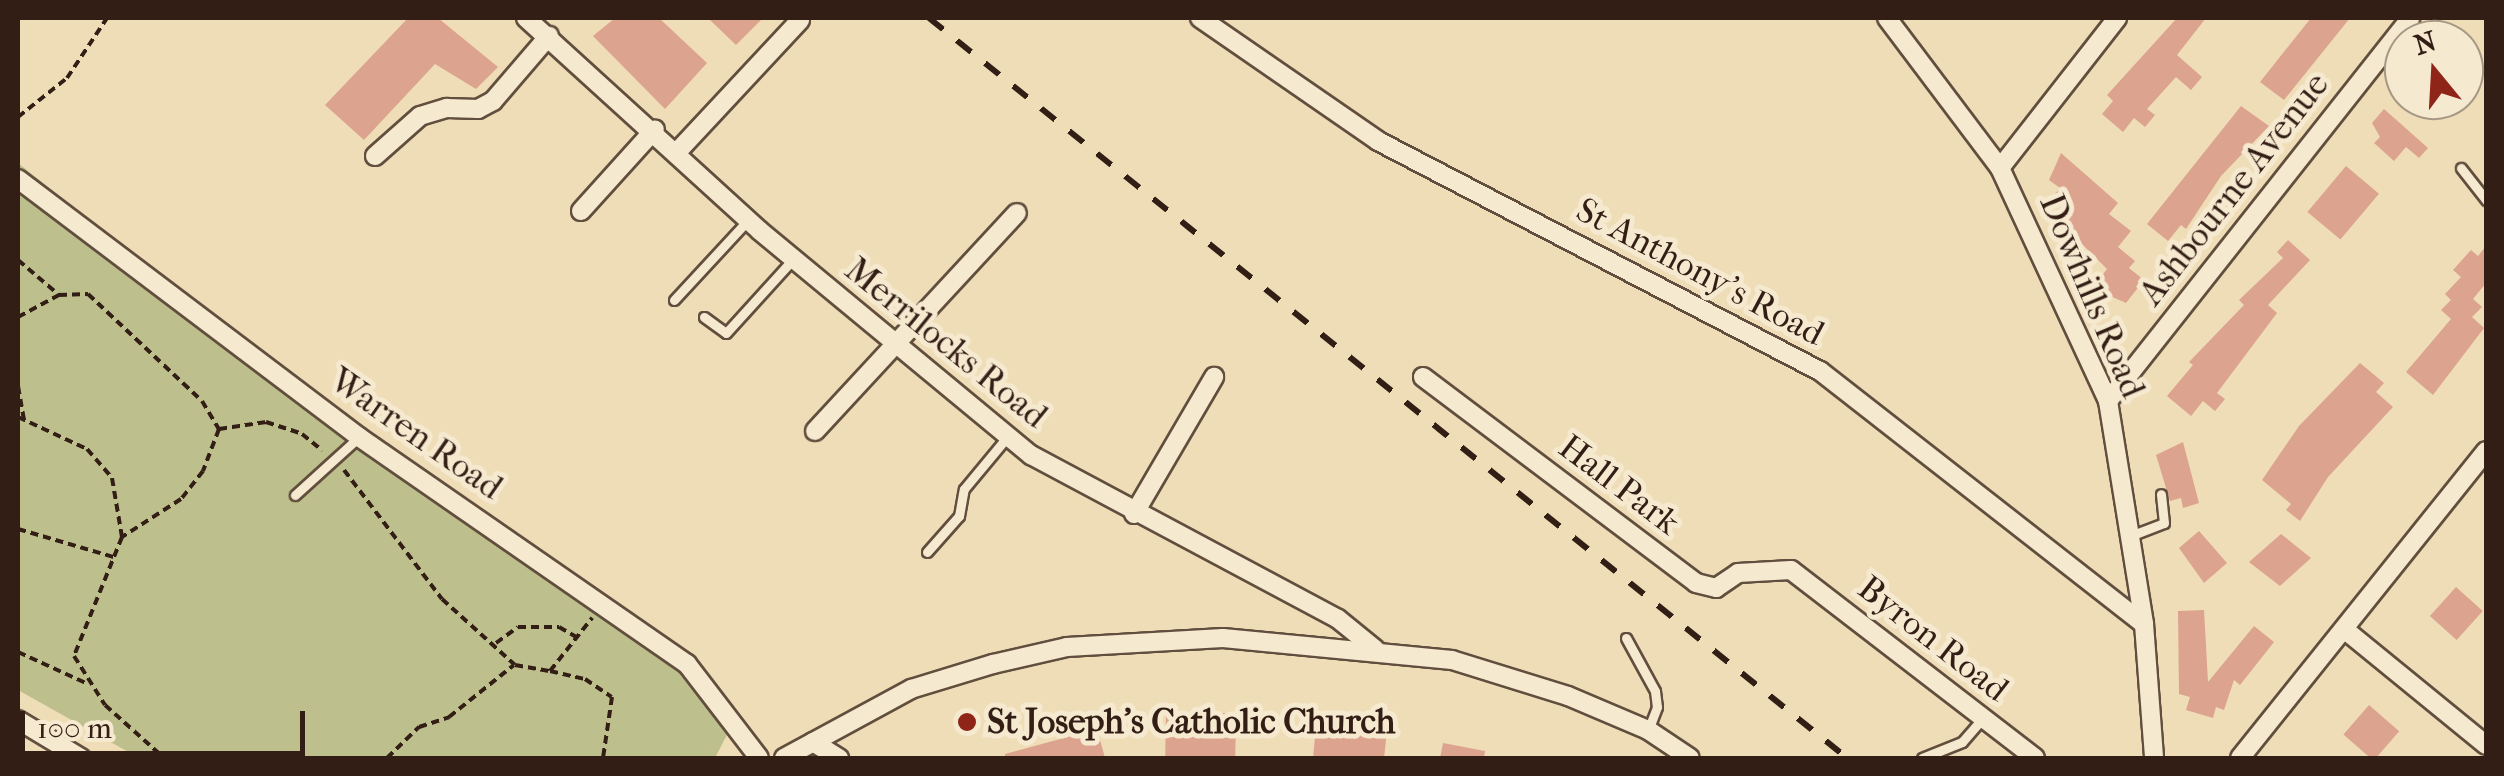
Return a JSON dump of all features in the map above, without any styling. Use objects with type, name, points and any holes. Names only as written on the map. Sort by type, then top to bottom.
[{"type":"street","name":"Merrilocks Road","points":[[526,18],[655,129],[748,220],[1008,436],[1134,514],[1338,619],[1375,649]]},
{"type":"street","name":"St Anthony's Road","points":[[1200,18],[1378,141],[1820,371],[2144,624]]},
{"type":"street","name":"Dowhills Road","points":[[1887,18],[2000,168],[2108,401],[2144,624],[2154,758]]},
{"type":"street","points":[[2000,168],[2118,18]]},
{"type":"street","name":"Ashbourne Avenue","points":[[2108,401],[2411,18]]},
{"type":"street","points":[[678,151],[800,20]]},
{"type":"street","points":[[375,156],[420,116],[447,108],[478,110],[493,101],[549,36]]},
{"type":"street","points":[[581,211],[655,129]]},
{"type":"street","name":"Warren Road","points":[[18,179],[359,437],[687,664],[759,758]]},
{"type":"street","points":[[815,431],[1016,213]]},
{"type":"street","points":[[1134,514],[1214,377]]},
{"type":"street","name":"Hall Park","points":[[1423,377],[1696,583],[1716,588],[1738,573],[1790,570]]},
{"type":"street","points":[[2240,758],[2486,452]]},
{"type":"street","name":"Byron Road","points":[[1790,570],[2036,758]]},
{"type":"street","points":[[2344,629],[2486,745]]},
{"type":"street","points":[[784,758],[911,689],[1067,647],[1223,638],[1375,649],[1452,660],[1568,696],[1648,730],[1690,758]]},
{"type":"street","points":[[18,720],[81,758]]},
{"type":"street","points":[[813,742],[838,758]]},
{"type":"lane","points":[[2461,168],[2486,200]]},
{"type":"lane","points":[[674,300],[748,220]]},
{"type":"lane","points":[[704,316],[726,333],[793,259]]},
{"type":"lane","points":[[927,552],[959,516],[964,489],[1008,436]]},
{"type":"lane","points":[[296,495],[359,437]]},
{"type":"lane","points":[[2130,536],[2164,523],[2161,494]]},
{"type":"lane","points":[[1626,638],[1655,691],[1657,707],[1648,730]]},
{"type":"lane","points":[[1922,758],[1962,742],[1983,718]]},
{"type":"path","points":[[18,117],[67,78],[107,18]]},
{"type":"path","points":[[18,260],[59,295]]},
{"type":"path","points":[[18,316],[59,295],[88,294],[202,401],[220,429]]},
{"type":"path","points":[[18,386],[21,419],[87,449],[112,478],[122,537],[93,616],[76,642],[74,656],[88,684],[164,758]]},
{"type":"path","points":[[220,429],[266,422],[302,434],[334,459],[442,600],[496,643],[515,665],[584,679],[612,697],[603,758]]},
{"type":"path","points":[[122,537],[181,499],[203,471],[220,429]]},
{"type":"path","points":[[18,529],[114,558]]},
{"type":"path","points":[[545,670],[580,639],[603,606]]},
{"type":"path","points":[[496,643],[518,628],[559,627],[580,639]]},
{"type":"path","points":[[18,652],[88,684]]},
{"type":"path","points":[[386,758],[418,727],[449,717],[515,665]]},
{"type":"green space","points":[[18,163],[359,437],[687,664],[732,725],[715,758],[139,758],[18,690]]},
{"type":"building","points":[[408,18],[438,18],[498,67],[476,89],[435,64],[364,140],[325,105]]},
{"type":"building","points":[[615,18],[659,18],[707,63],[665,109],[593,36]]},
{"type":"building","points":[[708,18],[763,18],[736,45]]},
{"type":"building","points":[[2177,18],[2206,18],[2177,55],[2202,77],[2191,90],[2176,77],[2147,109],[2155,115],[2145,127],[2134,118],[2123,132],[2102,114],[2113,101],[2107,95]]},
{"type":"building","points":[[2311,18],[2350,18],[2284,100],[2260,82]]},
{"type":"building","points":[[2241,106],[2269,126],[2221,176],[2186,229],[2181,225],[2168,241],[2147,224]]},
{"type":"building","points":[[2384,109],[2384,120],[2396,120],[2428,148],[2419,158],[2406,147],[2394,161],[2374,143],[2380,137],[2372,123]]},
{"type":"building","points":[[2061,153],[2118,203],[2109,214],[2131,231],[2118,247],[2135,261],[2129,268],[2144,280],[2126,303],[2092,288],[2107,269],[2063,225],[2074,211],[2054,195],[2060,188],[2049,180]]},
{"type":"building","points":[[2346,166],[2379,194],[2340,240],[2307,212]]},
{"type":"building","points":[[2288,240],[2310,260],[2268,305],[2277,313],[2217,393],[2225,399],[2215,411],[2203,401],[2191,416],[2167,396],[2193,365],[2189,362],[2244,305],[2239,300],[2283,258],[2277,252]]},
{"type":"building","points":[[2486,246],[2486,283],[2473,299],[2482,307],[2472,317],[2484,328],[2433,395],[2406,372],[2451,319],[2441,310],[2451,300],[2445,294],[2461,277],[2453,270],[2471,250],[2478,256]]},
{"type":"building","points":[[2360,363],[2384,383],[2376,392],[2393,407],[2328,477],[2300,521],[2286,510],[2291,504],[2262,480],[2299,426]]},
{"type":"building","points":[[2183,442],[2199,503],[2183,508],[2181,498],[2170,501],[2156,455]]},
{"type":"building","points":[[2199,531],[2227,563],[2204,583],[2179,548]]},
{"type":"building","points":[[2281,534],[2311,558],[2280,586],[2249,562]]},
{"type":"building","points":[[2456,587],[2483,611],[2457,640],[2430,616]]},
{"type":"building","points":[[2204,610],[2208,682],[2254,626],[2274,642],[2240,685],[2234,680],[2224,710],[2216,707],[2213,718],[2186,710],[2190,697],[2179,694],[2178,611]]},
{"type":"building","points":[[2369,705],[2399,731],[2376,758],[2371,758],[2343,734]]},
{"type":"building","points":[[1166,712],[1236,713],[1235,758],[1165,757]]},
{"type":"building","points":[[1316,726],[1387,731],[1384,758],[1313,758]]},
{"type":"building","points":[[1097,729],[1105,758],[1005,758],[1005,754]]},
{"type":"building","points":[[1443,743],[1485,751],[1484,758],[1440,758]]},
{"type":"railway","points":[[929,18],[1847,758]]},
{"type":"place","name":"St Joseph's Catholic Church","points":[[967,722]]}]
